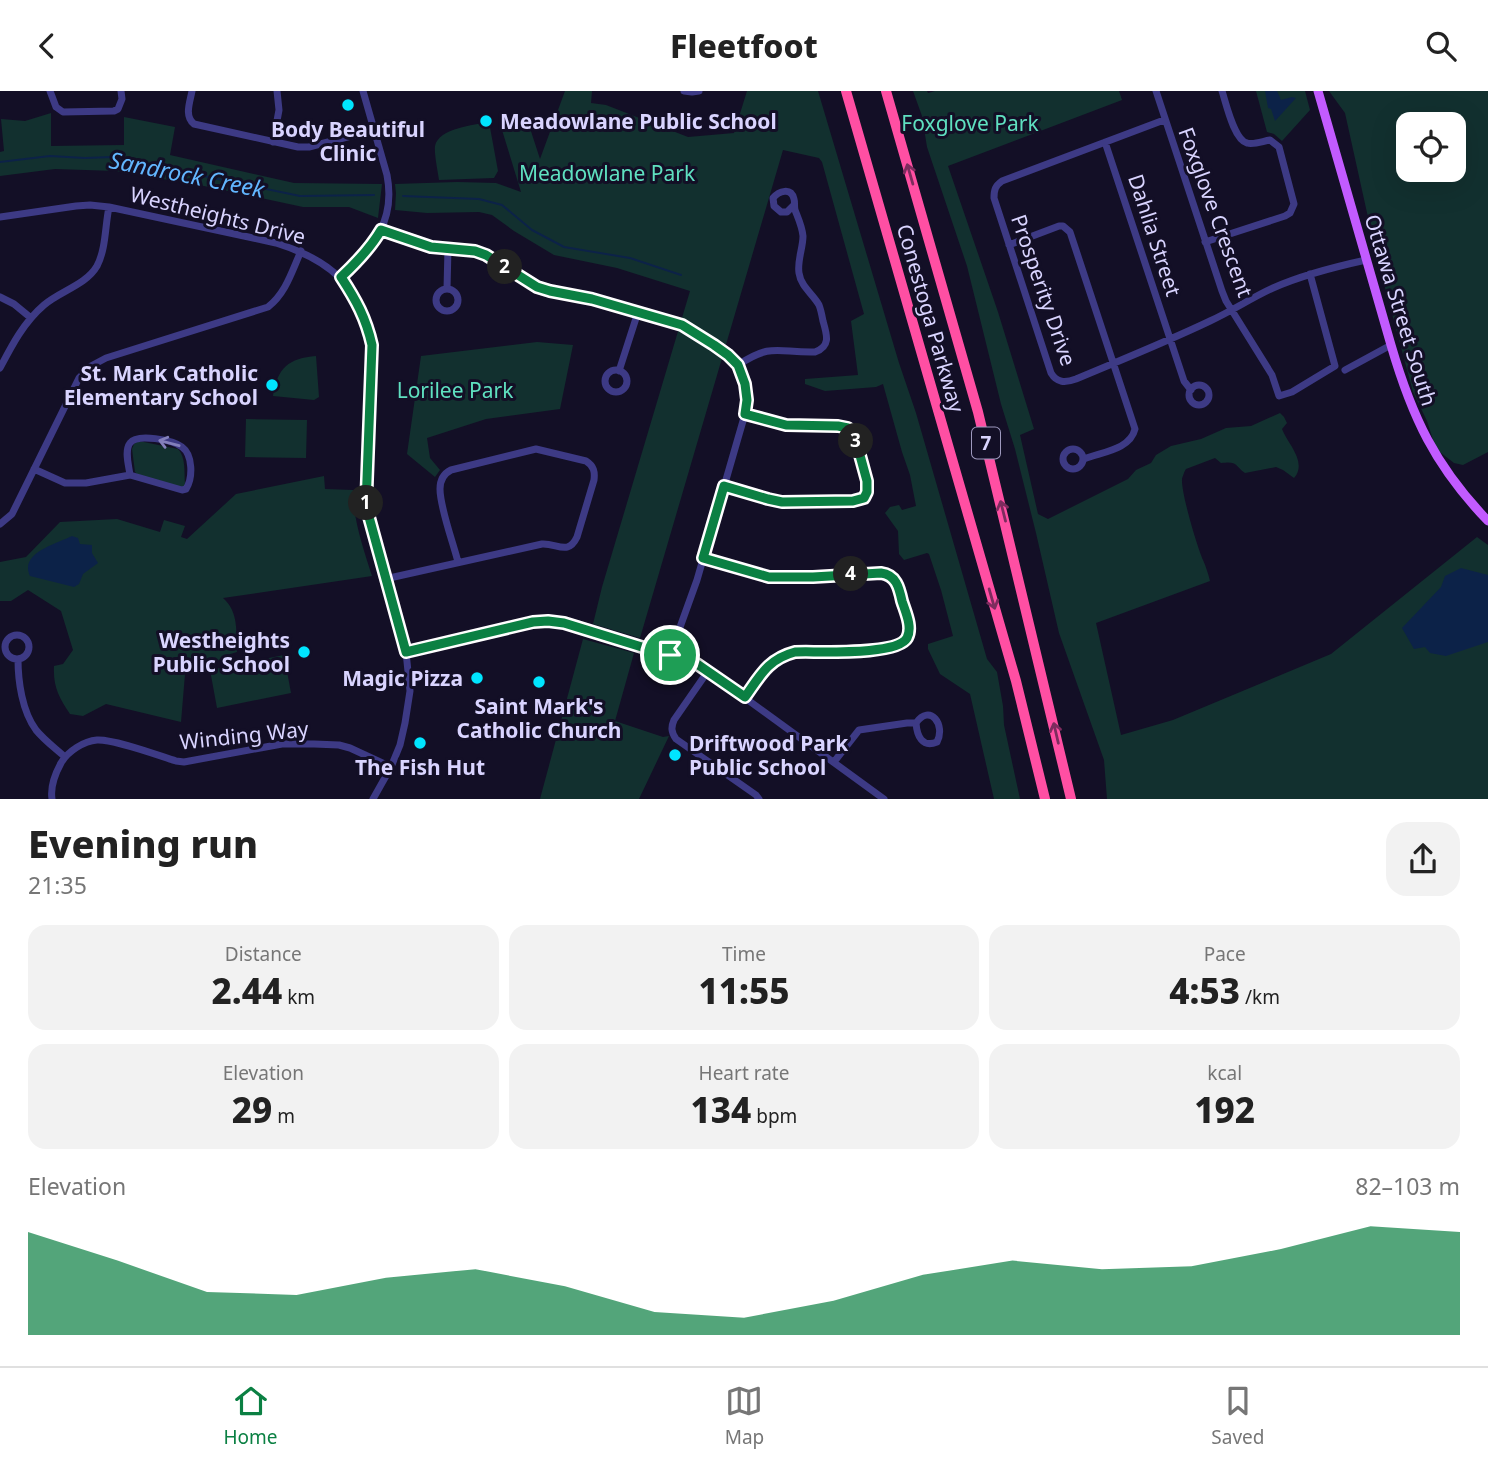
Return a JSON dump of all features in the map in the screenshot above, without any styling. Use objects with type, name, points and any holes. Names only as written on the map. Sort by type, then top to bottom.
[{"type":"highway","name":"Conestoga Parkway","points":[[846,91],[1016,681],[1045,799]]},
{"type":"highway","name":"Conestoga Parkway","points":[[886,91],[978,412],[1071,799]]},
{"type":"main road","name":"Ottawa Street South","points":[[1318,91],[1391,345],[1412,407],[1429,443],[1463,494],[1488,521]]},
{"type":"street","points":[[50,91],[56,107],[63,111],[114,111],[121,104],[121,91]]},
{"type":"street","points":[[192,91],[188,117],[194,124],[272,142],[309,147],[374,130]]},
{"type":"street","points":[[272,142],[279,110],[278,91]]},
{"type":"street","points":[[341,277],[372,244],[387,216],[389,186],[363,91]]},
{"type":"street","points":[[684,91],[699,91]]},
{"type":"street","name":"Foxglove Crescent","points":[[1156,91],[1226,301],[1272,375],[1279,395],[1292,393],[1335,366],[1310,274]]},
{"type":"street","points":[[1205,242],[1285,216],[1290,213],[1294,204],[1279,147],[1270,140],[1249,144],[1240,140],[1222,91]]},
{"type":"street","name":"Prosperity Drive","points":[[1164,120],[1002,181],[993,191],[1054,376],[1058,380],[1070,381],[1170,339],[1214,320],[1269,289],[1310,274],[1366,260]]},
{"type":"street","name":"Dahlia Street","points":[[1105,142],[1184,381],[1191,390]]},
{"type":"street","points":[[738,365],[756,353],[770,350],[814,352],[825,346],[827,340],[819,306],[804,287],[799,274],[803,232],[794,205]]},
{"type":"street","name":"Westheights Drive","points":[[0,217],[76,206],[109,207],[276,243],[301,251],[341,277],[368,324],[372,345],[366,506],[406,652],[410,691],[400,745],[373,799]]},
{"type":"street","points":[[0,368],[11,346],[45,303],[95,269],[100,260],[109,207]]},
{"type":"street","points":[[1009,244],[1059,226],[1070,232],[1134,433],[1123,445],[1084,459]]},
{"type":"street","points":[[381,230],[421,245],[475,251],[537,287],[638,311],[682,325],[721,349],[738,365],[745,384],[745,414],[703,558],[670,655]]},
{"type":"street","points":[[447,289],[448,248]]},
{"type":"street","points":[[0,524],[12,514],[79,378],[91,366],[106,358],[268,307],[284,289],[301,251]]},
{"type":"street","points":[[0,297],[31,318]]},
{"type":"street","points":[[619,371],[638,311]]},
{"type":"street","points":[[1345,370],[1391,345]]},
{"type":"street","points":[[724,486],[782,502],[853,501],[864,498],[867,492],[867,481],[855,437],[848,428],[786,425],[745,414]]},
{"type":"street","points":[[34,469],[65,482],[86,482],[130,475],[182,490],[186,489],[190,482],[187,452],[177,444],[142,436],[135,438],[127,447],[130,475]]},
{"type":"street","points":[[385,579],[541,544],[563,548],[573,545],[594,480],[593,467],[586,461],[536,449],[446,473],[440,488],[458,562]]},
{"type":"street","points":[[703,558],[769,577],[888,574],[898,586],[909,627],[907,638],[902,643],[888,649],[795,652],[783,655],[767,667],[745,697]]},
{"type":"street","points":[[406,652],[521,624],[548,621],[670,655],[697,664],[708,671],[834,761],[873,796],[884,799]]},
{"type":"street","points":[[18,659],[18,675],[31,723],[43,738],[65,757],[53,781],[52,799]]},
{"type":"street","points":[[708,671],[674,720],[671,726],[672,734],[759,799]]},
{"type":"street","points":[[834,761],[859,730],[916,723]]},
{"type":"street","name":"Winding Way","points":[[65,757],[79,746],[97,740],[110,741],[184,762],[282,744],[314,744],[350,748],[391,767]]},
{"type":"green space","name":"Meadowlane Park","points":[[565,91],[592,91],[591,103],[606,105],[688,137],[734,133],[747,91],[818,91],[916,413],[987,659],[997,672],[1004,725],[1020,799],[994,799],[970,694],[940,674],[928,649],[928,644],[953,636],[929,554],[904,560],[899,554],[898,531],[885,513],[890,507],[899,505],[902,510],[916,506],[910,475],[883,384],[876,387],[825,391],[805,384],[805,379],[858,375],[851,321],[864,314],[819,158],[783,150],[640,638],[593,624],[690,291],[617,268],[554,255],[492,215],[479,212],[427,213],[395,210],[395,184],[496,183],[521,192],[502,130],[528,122],[540,159]]},
{"type":"green space","name":"Foxglove Park","points":[[913,91],[1119,91],[1122,100],[948,166],[998,312],[1034,429],[1020,435],[1038,514],[1048,519],[1128,479],[1136,470],[1151,463],[1156,455],[1171,446],[1201,439],[1226,428],[1251,426],[1280,413],[1287,423],[1282,429],[1299,466],[1294,478],[1276,467],[1245,473],[1233,463],[1221,463],[1215,458],[1185,471],[1182,486],[1210,581],[1096,623],[1121,735],[1173,720],[1331,654],[1477,537],[1488,545],[1488,799],[1107,799],[1104,760],[1059,633],[967,266],[927,147],[922,116]]},
{"type":"green space","points":[[1256,91],[1305,91],[1310,110],[1282,141],[1267,132]]},
{"type":"green space","points":[[1329,91],[1488,91],[1488,452],[1463,465],[1454,463],[1436,449],[1427,421],[1413,392],[1377,258],[1345,113]]},
{"type":"green space","points":[[51,113],[51,146],[124,145],[124,117],[175,127],[170,155],[294,183],[382,184],[378,218],[349,207],[303,207],[116,171],[55,169],[0,176],[0,152],[4,151],[1,119],[25,121]]},
{"type":"green space","points":[[489,122],[498,171],[494,178],[439,180],[435,149],[438,140],[458,128]]},
{"type":"green space","name":"Lorilee Park","points":[[537,342],[573,345],[560,409],[486,419],[427,438],[430,458],[440,470],[435,477],[407,454],[421,356]]},
{"type":"green space","points":[[316,356],[319,397],[314,400],[273,396],[278,378],[286,366],[298,359]]},
{"type":"green space","points":[[246,419],[307,420],[306,458],[245,457]]},
{"type":"green space","points":[[139,441],[178,449],[181,452],[184,486],[179,488],[135,472],[132,449]]},
{"type":"green space","points":[[324,476],[325,489],[353,490],[357,523],[372,576],[223,598],[234,616],[237,652],[224,656],[201,674],[185,674],[181,722],[106,704],[83,716],[70,714],[57,691],[54,673],[54,666],[63,664],[73,650],[61,611],[28,590],[11,601],[0,601],[0,562],[26,557],[60,522],[117,519],[160,532],[164,520],[185,526],[181,537],[187,539],[236,494]]},
{"type":"green space","points":[[583,639],[634,653],[615,721],[663,737],[669,736],[639,799],[540,799]]},
{"type":"green space","points":[[284,655],[291,693],[217,708],[210,670]]},
{"type":"water","points":[[1265,91],[1277,91],[1281,100],[1296,98],[1275,121],[1271,109],[1268,108]]},
{"type":"water","points":[[72,536],[78,538],[80,544],[92,545],[92,553],[98,563],[83,574],[79,584],[74,587],[30,576],[28,568],[34,555]]},
{"type":"water","points":[[1461,568],[1488,575],[1488,642],[1446,656],[1430,653],[1425,647],[1414,649],[1402,628],[1441,587],[1445,576]]},
{"type":"waterway","name":"Sandrock Creek","points":[[0,162],[50,156],[112,157],[300,196],[374,195]]},
{"type":"waterway","name":"Sandrock Creek","points":[[403,196],[479,199],[502,205],[532,230],[564,247],[630,258],[681,275]]},
{"type":"place","name":"Body Beautiful Clinic","points":[[348,105]]},
{"type":"place","name":"Meadowlane Public School","points":[[486,121]]},
{"type":"place","name":"St. Mark Catholic Elementary School","points":[[272,385]]},
{"type":"place","name":"Westheights Public School","points":[[304,652]]},
{"type":"place","name":"Magic Pizza","points":[[477,678]]},
{"type":"place","name":"Saint Mark's Catholic Church","points":[[539,682]]},
{"type":"place","name":"The Fish Hut","points":[[420,743]]},
{"type":"place","name":"Driftwood Park Public School","points":[[675,755]]},
{"type":"route","points":[[381,230],[421,245],[475,251],[537,287],[592,299],[682,325],[714,345],[738,365],[745,384],[745,414],[782,425],[844,426],[852,432],[867,481],[864,498],[853,501],[782,502],[724,486],[703,558],[769,577],[888,574],[898,586],[909,627],[907,638],[888,649],[795,652],[783,655],[767,667],[745,697],[697,664],[670,655],[564,623],[548,621],[471,635],[406,652],[366,506],[372,345],[368,324],[341,277],[359,260],[381,230]]}]
